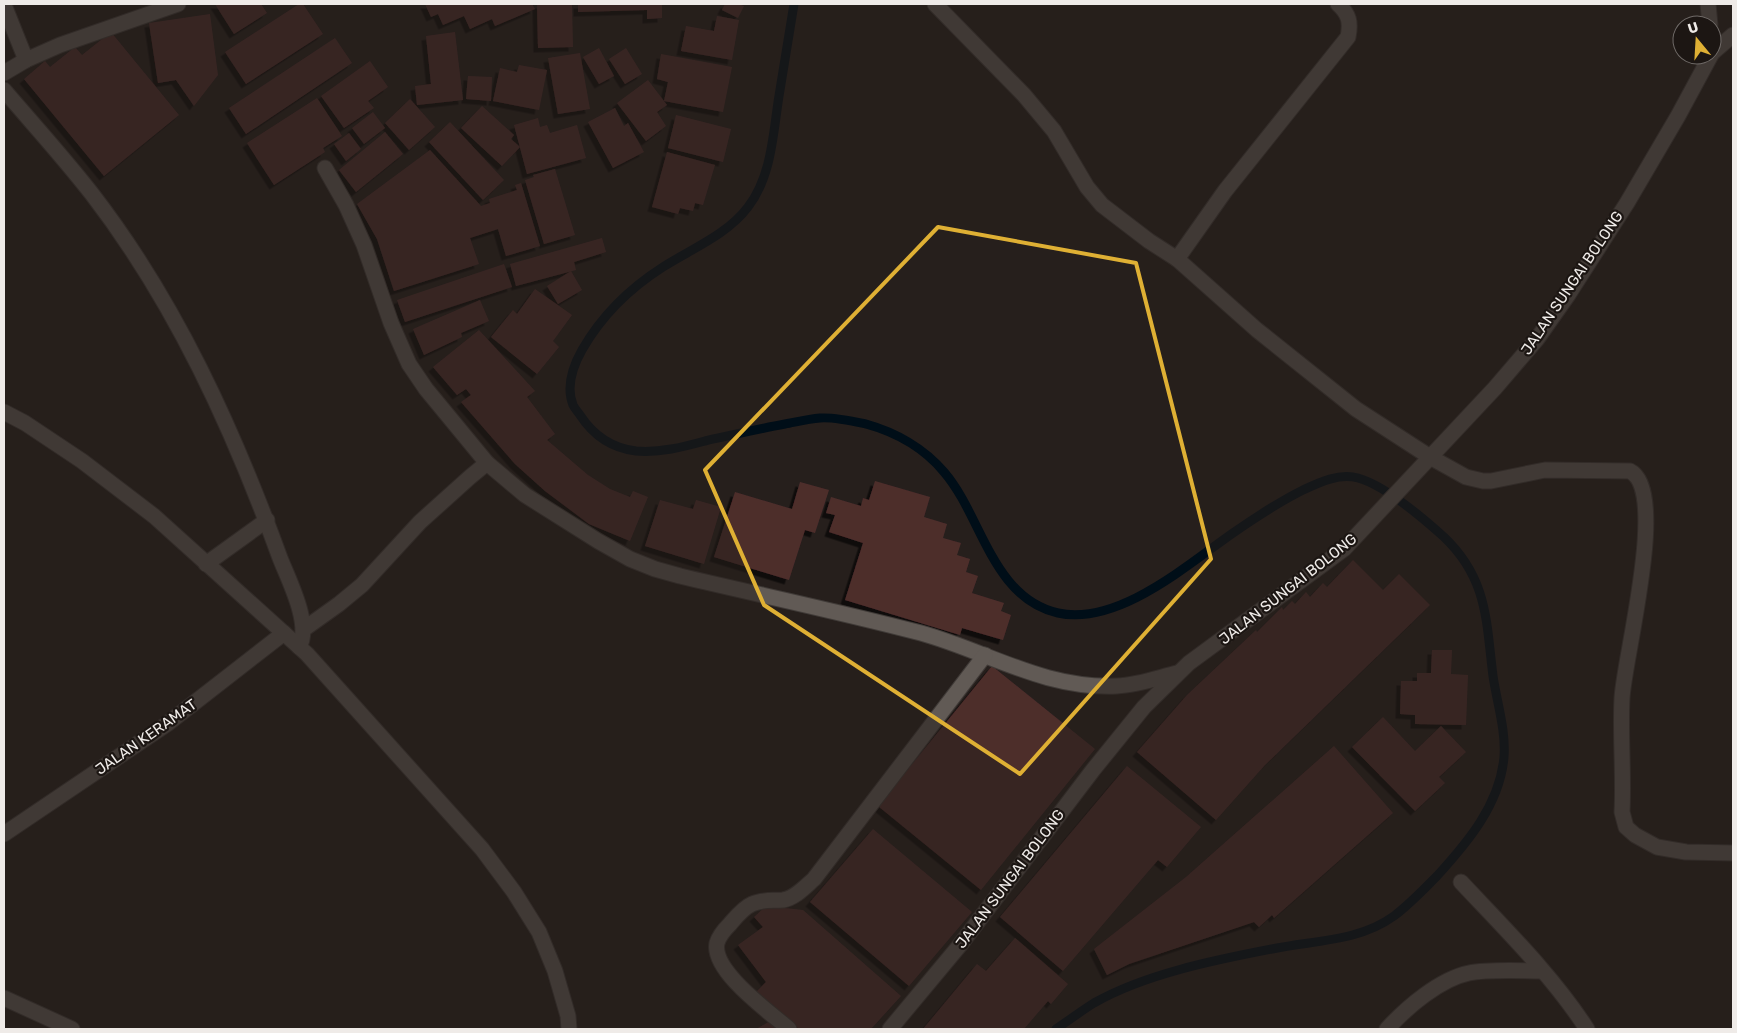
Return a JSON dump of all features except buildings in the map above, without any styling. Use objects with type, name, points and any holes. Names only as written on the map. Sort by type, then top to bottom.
[{"type":"street","points":[[4,73],[26,60],[60,46],[178,4]]},
{"type":"street","points":[[935,4],[1024,95],[1054,131],[1087,187],[1102,205],[1149,241],[1177,259],[1257,330],[1356,409],[1430,457],[1466,477],[1491,481],[1527,472],[1545,470],[1630,471],[1640,479],[1646,528],[1644,554],[1622,698],[1622,812],[1626,827],[1635,835],[1657,846],[1686,852],[1733,853]]},
{"type":"street","points":[[1177,259],[1225,191],[1348,37],[1350,20],[1348,14],[1338,4]]},
{"type":"street","points":[[4,5],[26,60]]},
{"type":"street","name":"JALAN SUNGAI BOLONG","points":[[1722,44],[1733,35]]},
{"type":"street","name":"JALAN SUNGAI BOLONG","points":[[890,1029],[960,945],[1114,742],[1144,707],[1178,673],[1344,549],[1495,388],[1537,339],[1568,295],[1627,203],[1678,116],[1705,65]]},
{"type":"street","points":[[4,90],[92,194],[145,272],[206,380],[226,420],[267,520],[303,620],[304,629],[299,647]]},
{"type":"street","points":[[325,168],[346,205],[364,244],[391,323],[409,364],[426,389],[488,463],[525,495],[630,559],[680,576],[922,633],[1045,678],[1089,685],[1118,686],[1144,682],[1178,673]]},
{"type":"street","points":[[4,412],[66,450],[154,516],[299,647],[482,849],[514,892],[539,932],[552,963],[568,1016],[569,1029]]},
{"type":"street","points":[[304,629],[362,585],[420,522],[488,463]]},
{"type":"street","points":[[206,564],[267,520]]},
{"type":"street","name":"JALAN KERAMAT","points":[[4,834],[167,724],[284,633]]},
{"type":"street","points":[[789,1029],[735,982],[726,971],[719,957],[716,945],[721,934],[740,913],[752,904],[765,900],[785,900],[805,888],[814,879],[985,655]]},
{"type":"street","points":[[1461,882],[1571,1004],[1588,1029]]},
{"type":"street","points":[[1388,1029],[1433,988],[1455,977],[1471,972],[1542,971]]},
{"type":"street","points":[[4,998],[72,1029]]},
{"type":"highlighted area","points":[[938,227],[1136,263],[1211,559],[1020,774],[764,605],[705,470]]},
{"type":"waterway","points":[[794,4],[773,139],[767,168],[756,195],[748,207],[730,226],[651,275],[628,293],[598,325],[579,356],[570,384],[573,405],[591,429],[611,444],[636,451],[671,449],[816,418],[866,424],[888,431],[918,448],[944,472],[969,510],[990,553],[1018,591],[1036,604],[1058,613],[1081,615],[1128,602],[1151,590],[1233,533],[1303,490],[1337,477],[1358,478],[1391,495],[1415,512],[1444,537],[1469,569],[1477,585],[1482,602],[1504,737],[1504,757],[1496,791],[1481,821],[1460,850],[1437,876],[1394,916],[1366,931],[1335,939],[1227,958],[1158,976],[1135,984],[1094,1003],[1056,1029]]}]
